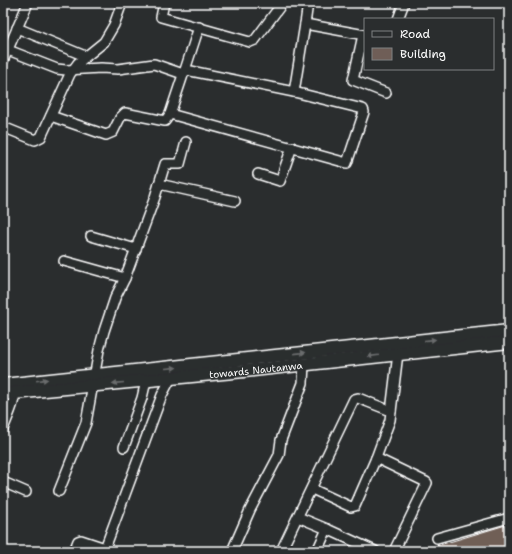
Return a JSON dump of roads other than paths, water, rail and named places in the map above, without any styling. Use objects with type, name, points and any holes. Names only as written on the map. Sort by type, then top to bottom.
[{"type":"main road","points":[[94,380],[178,367],[509,331]]},
{"type":"main road","name":"towards Nautanwa","points":[[3,394],[11,387],[94,380],[146,381],[509,342]]},
{"type":"street","points":[[3,61],[5,49],[17,28],[28,3]]},
{"type":"street","points":[[3,127],[38,139],[51,116],[72,71],[85,56],[104,42],[114,25],[122,3]]},
{"type":"street","points":[[164,3],[161,17],[252,42],[281,5],[276,3]]},
{"type":"street","points":[[294,92],[308,3]]},
{"type":"street","points":[[398,18],[404,3]]},
{"type":"street","points":[[305,24],[364,35],[353,80],[386,94]]},
{"type":"street","points":[[17,28],[85,56]]},
{"type":"street","points":[[51,116],[106,135],[113,132],[122,114],[125,113],[165,121],[170,114],[199,28]]},
{"type":"street","points":[[5,49],[56,69],[72,71],[101,68],[118,69],[154,64],[184,72],[336,101],[363,109],[364,112],[347,163],[170,114]]},
{"type":"street","points":[[59,491],[82,436],[104,331],[115,298],[125,278],[136,249],[165,163],[180,164],[186,142]]},
{"type":"street","points":[[258,174],[280,181],[292,147]]},
{"type":"street","points":[[158,184],[235,201]]},
{"type":"street","points":[[91,236],[136,249]]},
{"type":"street","points":[[64,261],[125,278]]},
{"type":"street","points":[[312,489],[353,507],[376,458],[391,411],[398,353]]},
{"type":"street","points":[[232,551],[252,506],[279,455],[281,440],[303,383],[304,364]]},
{"type":"street","points":[[74,551],[78,541],[81,540],[104,549],[162,395],[171,378]]},
{"type":"street","points":[[124,447],[142,398],[146,381]]},
{"type":"street","points":[[3,429],[11,387]]},
{"type":"street","points":[[281,551],[354,399],[358,398],[391,411]]},
{"type":"street","points":[[376,458],[426,482],[427,484],[394,551]]},
{"type":"street","points":[[3,482],[26,492]]},
{"type":"street","points":[[298,517],[375,551]]},
{"type":"street","points":[[437,538],[509,518]]},
{"type":"street","points":[[316,551],[327,529]]}]
